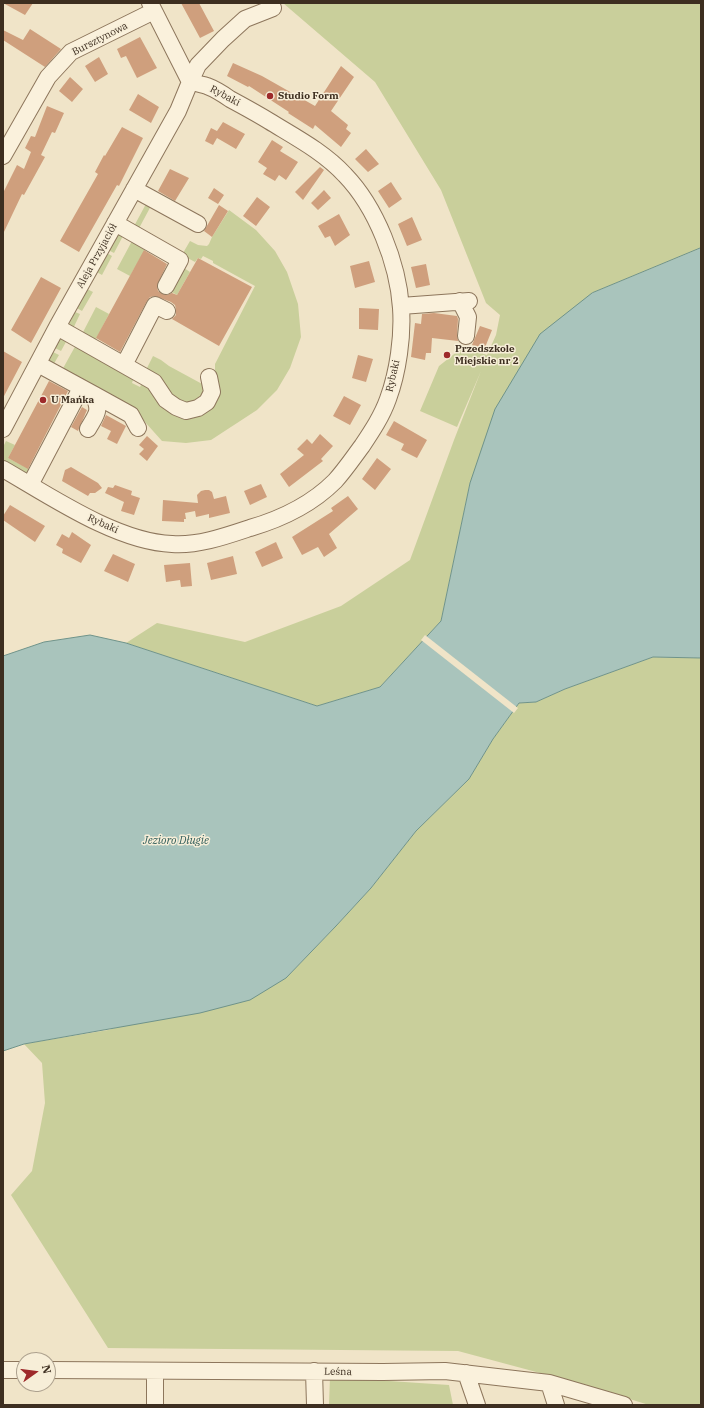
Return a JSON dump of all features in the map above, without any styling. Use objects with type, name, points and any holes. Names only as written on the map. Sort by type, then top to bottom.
[{"type":"street","name":"Aleja Przyjaciół","points":[[3,429],[57,327],[178,111],[198,65],[245,19],[273,8],[270,3]]},
{"type":"street","points":[[152,7],[190,82]]},
{"type":"street","name":"Bursztynowa","points":[[3,156],[48,76],[71,52],[152,7]]},
{"type":"street","name":"Rybaki","points":[[3,469],[82,514],[119,532],[146,540],[172,544],[206,540],[268,523],[290,513],[315,497],[333,482],[345,469],[381,415],[388,399],[397,364],[402,330],[401,306],[392,259],[376,220],[361,196],[345,175],[330,161],[304,142],[258,114],[207,86],[190,82]]},
{"type":"street","points":[[134,189],[198,224]]},
{"type":"street","points":[[115,223],[180,260],[166,286]]},
{"type":"street","points":[[401,306],[465,301],[468,318],[466,336]]},
{"type":"street","points":[[124,365],[155,305],[167,311]]},
{"type":"street","points":[[57,327],[154,382],[166,400],[176,407],[186,411],[198,408],[207,402],[212,392],[209,377]]},
{"type":"street","points":[[38,364],[131,415],[138,428]]},
{"type":"street","points":[[30,485],[87,391]]},
{"type":"street","points":[[87,391],[97,403],[98,411],[88,429]]},
{"type":"street","points":[[3,1370],[16,1370]]},
{"type":"street","name":"Leśna","points":[[56,1370],[445,1371],[549,1382],[624,1405]]},
{"type":"street","points":[[155,1371],[155,1405]]},
{"type":"street","points":[[314,1371],[315,1405]]},
{"type":"street","points":[[466,1373],[477,1405]]},
{"type":"street","points":[[549,1382],[556,1405]]},
{"type":"green space","points":[[283,3],[701,3],[701,248],[592,293],[470,483],[441,621],[380,687],[317,706],[126,643],[157,623],[245,642],[341,606],[410,560],[481,371],[457,427],[420,411],[439,366],[463,347],[487,355],[496,335],[500,315],[486,303],[441,190],[375,82]]},
{"type":"green space","points":[[147,202],[152,204],[137,232],[132,230]]},
{"type":"green space","points":[[229,210],[256,230],[275,251],[287,272],[298,304],[301,337],[290,368],[277,390],[257,410],[211,440],[186,443],[162,441],[136,412],[61,372],[77,343],[134,377],[132,383],[140,387],[143,381],[174,409],[215,393],[215,364],[255,286],[203,256],[201,259],[198,258],[195,262],[184,256],[183,253],[190,241],[198,245],[207,246]]},
{"type":"green space","points":[[118,232],[124,234],[114,253],[108,250]]},
{"type":"green space","points":[[132,241],[146,248],[130,276],[117,269]]},
{"type":"green space","points":[[105,252],[112,256],[102,275],[95,271]]},
{"type":"green space","points":[[184,268],[190,272],[177,295],[170,291]]},
{"type":"green space","points":[[85,288],[93,292],[82,311],[75,307]]},
{"type":"green space","points":[[96,307],[109,314],[94,343],[81,336]]},
{"type":"green space","points":[[75,312],[80,314],[71,333],[66,330]]},
{"type":"green space","points":[[61,337],[67,340],[61,351],[55,348]]},
{"type":"green space","points":[[53,352],[59,355],[52,367],[47,365]]},
{"type":"green space","points":[[153,356],[204,385],[204,399],[186,407],[145,372]]},
{"type":"green space","points":[[6,441],[15,445],[8,458],[33,471],[31,477],[3,461],[3,447]]},
{"type":"green space","points":[[653,657],[701,658],[701,1405],[649,1405],[581,1384],[458,1351],[108,1348],[11,1195],[32,1171],[45,1103],[42,1063],[24,1044],[108,1030],[286,978],[371,888],[416,831],[469,779],[493,739],[519,703],[536,702],[565,689]]},
{"type":"green space","points":[[330,1377],[449,1385],[453,1405],[329,1405]]},
{"type":"water","name":"Jezioro Długie","points":[[701,248],[701,658],[653,657],[565,689],[536,702],[519,703],[493,739],[469,779],[416,831],[371,888],[286,978],[250,1000],[200,1013],[24,1044],[3,1051],[3,656],[44,642],[90,635],[126,643],[317,706],[380,687],[441,621],[470,483],[495,409],[540,334],[592,293]]},
{"type":"pier","points":[[425,635],[518,708],[514,713],[421,640]]},
{"type":"building","points":[[3,3],[33,3],[25,15]]},
{"type":"building","points":[[181,3],[199,3],[214,31],[200,38]]},
{"type":"building","points":[[30,29],[61,49],[45,67],[3,40],[3,30],[23,40]]},
{"type":"building","points":[[140,37],[157,68],[137,78],[126,56],[121,58],[117,49]]},
{"type":"building","points":[[99,57],[108,74],[95,82],[85,66]]},
{"type":"building","points":[[233,63],[262,76],[315,106],[341,66],[354,77],[331,111],[348,125],[346,129],[351,133],[341,147],[315,125],[313,129],[249,86],[248,87],[227,76]]},
{"type":"building","points":[[70,77],[83,89],[72,102],[59,91]]},
{"type":"building","points":[[138,94],[159,107],[151,123],[129,110]]},
{"type":"building","points":[[47,106],[64,113],[55,133],[52,132],[41,155],[45,157],[24,195],[22,194],[3,234],[3,193],[17,165],[24,169],[31,152],[25,148],[31,136],[35,137]]},
{"type":"building","points":[[223,122],[245,134],[236,149],[217,138],[213,145],[205,141],[211,128],[217,131]]},
{"type":"building","points":[[122,127],[143,138],[119,186],[117,185],[79,252],[60,241],[98,174],[95,172],[104,155],[105,156]]},
{"type":"building","points":[[272,140],[283,147],[280,151],[298,162],[286,180],[279,175],[275,181],[263,174],[267,168],[258,162]]},
{"type":"building","points":[[366,149],[379,164],[368,172],[355,159]]},
{"type":"building","points":[[320,167],[324,170],[303,200],[295,192]]},
{"type":"building","points":[[170,169],[189,178],[175,201],[158,191]]},
{"type":"building","points":[[391,182],[402,199],[389,208],[378,191]]},
{"type":"building","points":[[214,188],[224,195],[218,204],[208,198]]},
{"type":"building","points":[[324,190],[331,198],[318,210],[311,203]]},
{"type":"building","points":[[257,197],[270,207],[256,226],[243,216]]},
{"type":"building","points":[[219,205],[228,211],[212,237],[204,231]]},
{"type":"building","points":[[339,214],[350,235],[335,246],[330,236],[325,238],[318,226]]},
{"type":"building","points":[[412,217],[422,240],[407,246],[398,224]]},
{"type":"building","points":[[144,250],[167,264],[157,286],[158,291],[162,294],[167,295],[172,293],[177,295],[198,258],[252,287],[219,346],[172,319],[176,315],[175,305],[155,296],[150,297],[147,301],[120,352],[96,338]]},
{"type":"building","points":[[369,261],[375,282],[355,288],[350,266]]},
{"type":"building","points":[[426,264],[430,285],[416,288],[411,267]]},
{"type":"building","points":[[41,277],[61,288],[31,343],[11,330]]},
{"type":"building","points":[[359,308],[379,309],[378,330],[359,329]]},
{"type":"building","points":[[434,313],[457,316],[458,341],[432,338],[431,353],[426,353],[425,360],[411,357],[415,323],[421,324],[422,314]]},
{"type":"building","points":[[480,326],[492,330],[484,350],[472,345]]},
{"type":"building","points":[[3,351],[22,362],[3,398]]},
{"type":"building","points":[[358,355],[373,359],[366,382],[352,378]]},
{"type":"building","points":[[49,381],[68,391],[28,469],[8,458]]},
{"type":"building","points":[[344,396],[361,405],[350,425],[333,416]]},
{"type":"building","points":[[82,407],[87,410],[78,431],[71,427]]},
{"type":"building","points":[[106,415],[126,426],[117,444],[107,439],[111,431],[101,426]]},
{"type":"building","points":[[394,421],[427,440],[417,458],[401,450],[404,444],[386,435]]},
{"type":"building","points":[[320,434],[333,446],[321,459],[323,461],[289,487],[280,474],[304,455],[297,449],[307,439],[312,444]]},
{"type":"building","points":[[147,436],[158,446],[147,461],[139,454],[144,449],[139,445]]},
{"type":"building","points":[[377,458],[391,469],[375,490],[362,479]]},
{"type":"building","points":[[71,467],[98,483],[102,488],[95,493],[90,493],[88,496],[62,481],[65,470]]},
{"type":"building","points":[[261,484],[267,497],[250,505],[244,491]]},
{"type":"building","points":[[115,485],[132,491],[131,495],[140,498],[134,515],[121,511],[124,502],[105,493],[108,487],[113,488]]},
{"type":"building","points":[[205,490],[212,492],[214,499],[226,496],[230,513],[209,518],[209,514],[196,517],[195,511],[185,513],[186,519],[184,519],[184,522],[162,521],[163,500],[198,503],[197,495],[201,491]]},
{"type":"building","points":[[348,496],[358,509],[329,534],[337,548],[324,557],[318,547],[302,555],[292,537],[333,511],[331,508]]},
{"type":"building","points":[[10,505],[45,526],[35,542],[3,520],[3,516]]},
{"type":"building","points":[[72,532],[91,545],[81,563],[62,553],[63,549],[56,545],[62,534],[69,538]]},
{"type":"building","points":[[276,542],[283,558],[262,567],[255,552]]},
{"type":"building","points":[[113,554],[135,564],[128,582],[104,571]]},
{"type":"building","points":[[233,556],[237,574],[211,580],[207,563]]},
{"type":"building","points":[[190,563],[192,586],[181,587],[180,580],[166,582],[164,565]]},
{"type":"place","name":"Studio Form","points":[[270,96]]},
{"type":"place","name":"Przedszkole Miejskie nr 2","points":[[447,355]]},
{"type":"place","name":"U Mańka","points":[[43,400]]}]
